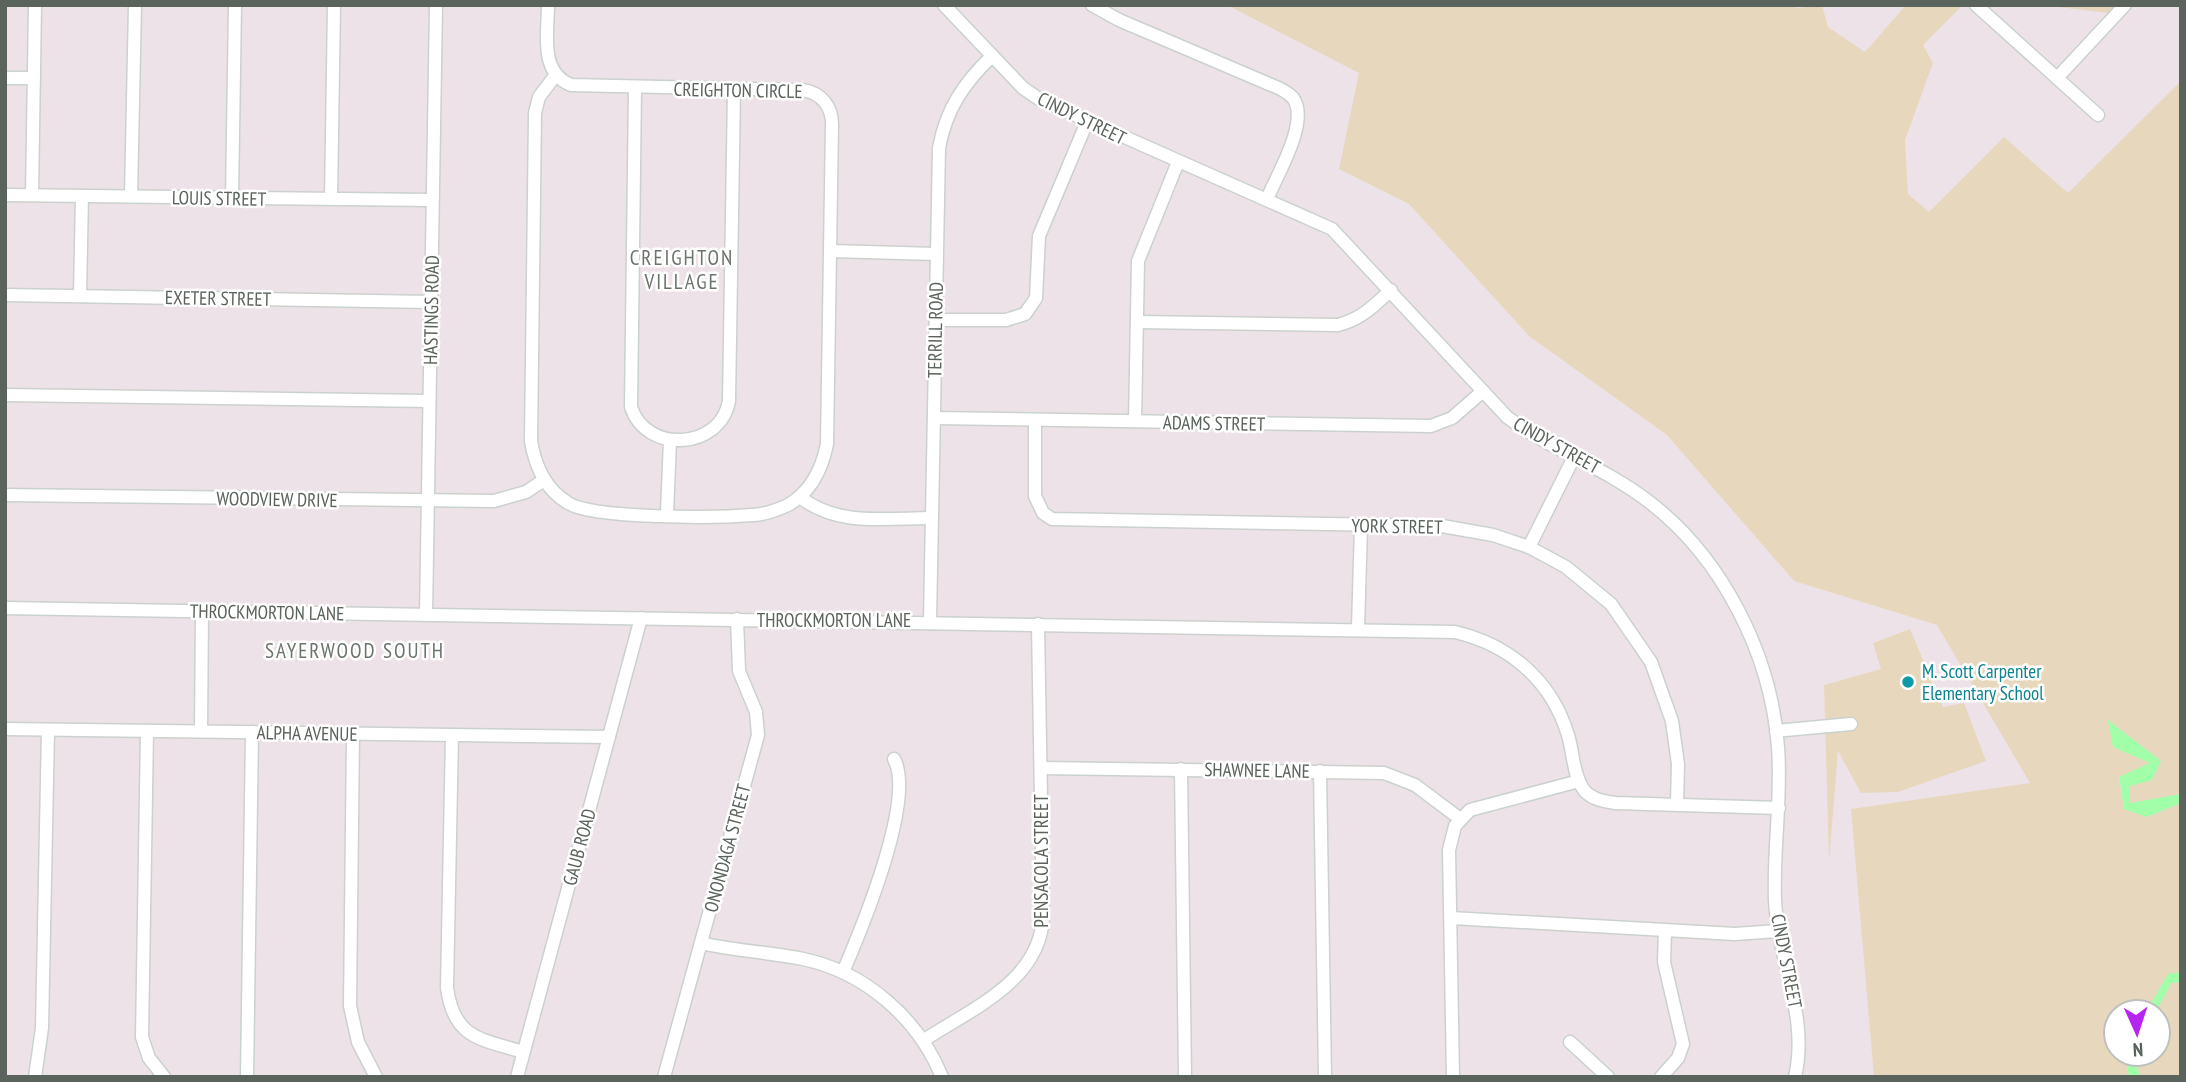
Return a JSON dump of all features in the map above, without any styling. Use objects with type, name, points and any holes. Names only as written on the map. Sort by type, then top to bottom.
[{"type":"street","points":[[32,195],[35,5]]},
{"type":"street","points":[[131,197],[135,5]]},
{"type":"street","points":[[232,198],[235,5]]},
{"type":"street","points":[[331,199],[334,5]]},
{"type":"street","name":"HASTINGS ROAD","points":[[426,615],[436,5]]},
{"type":"street","points":[[544,481],[531,441],[535,113],[539,97],[555,76],[548,58],[548,5]]},
{"type":"street","name":"CINDY STREET","points":[[944,5],[1023,88],[1087,122],[1332,229],[1483,391],[1523,429],[1574,455],[1649,502],[1684,534],[1713,569],[1738,611],[1758,655],[1776,732],[1779,808],[1775,883],[1778,931],[1800,1029],[1795,1077]]},
{"type":"street","points":[[1092,5],[1119,20],[1269,83],[1291,96],[1296,104],[1298,122],[1268,199]]},
{"type":"street","points":[[1976,5],[2098,115]]},
{"type":"street","points":[[2057,78],[2125,5]]},
{"type":"street","name":"TERRILL ROAD","points":[[930,621],[937,170],[942,130],[949,110],[961,89],[992,56]]},
{"type":"street","name":"CREIGHTON CIRCLE","points":[[544,481],[568,503],[585,510],[607,514],[754,515],[777,510],[800,497],[820,470],[827,444],[832,118],[829,107],[819,96],[803,90],[576,87],[555,76]]},
{"type":"street","points":[[5,78],[34,78]]},
{"type":"street","points":[[635,88],[631,407],[644,429],[670,440],[693,438],[712,431],[724,418],[729,401],[734,90]]},
{"type":"street","points":[[936,320],[1006,320],[1025,314],[1031,308],[1038,288],[1039,236],[1087,122]]},
{"type":"street","points":[[1135,421],[1138,261],[1178,162]]},
{"type":"street","name":"LOUIS STREET","points":[[5,195],[432,200]]},
{"type":"street","points":[[80,296],[82,196]]},
{"type":"street","points":[[831,251],[936,254]]},
{"type":"street","points":[[1137,322],[1338,325],[1354,321],[1370,311],[1391,290]]},
{"type":"street","name":"EXETER STREET","points":[[5,295],[431,302]]},
{"type":"street","name":"ADAMS STREET","points":[[934,418],[1431,426],[1452,418],[1483,391]]},
{"type":"street","points":[[5,395],[429,401]]},
{"type":"street","name":"YORK STREET","points":[[1035,421],[1035,496],[1043,513],[1052,519],[1459,528],[1530,547],[1566,567],[1611,604],[1651,662],[1672,721],[1677,753],[1677,803]]},
{"type":"street","points":[[667,514],[670,440]]},
{"type":"street","points":[[1530,547],[1574,455]]},
{"type":"street","name":"WOODVIEW DRIVE","points":[[5,495],[428,501],[510,499],[544,481]]},
{"type":"street","points":[[800,497],[822,513],[845,517],[932,518]]},
{"type":"street","points":[[1358,628],[1361,526]]},
{"type":"street","name":"THROCKMORTON LANE","points":[[5,608],[1358,628],[1455,632],[1484,640],[1511,654],[1535,676],[1554,702],[1569,736],[1579,780]]},
{"type":"street","points":[[201,732],[202,611]]},
{"type":"street","name":"GAUB ROAD","points":[[517,1077],[641,618]]},
{"type":"street","name":"ONONDAGA STREET","points":[[664,1077],[758,735],[756,712],[739,671],[737,620]]},
{"type":"street","name":"PENSACOLA STREET","points":[[924,1040],[1012,982],[1036,953],[1043,916],[1038,624]]},
{"type":"street","points":[[1776,732],[1852,724]]},
{"type":"street","name":"ALPHA AVENUE","points":[[5,729],[609,737]]},
{"type":"street","points":[[34,1077],[43,1028],[48,730]]},
{"type":"street","points":[[147,732],[142,1037],[149,1058],[164,1077]]},
{"type":"street","points":[[247,1077],[252,732]]},
{"type":"street","points":[[354,734],[349,1006],[358,1042],[372,1075]]},
{"type":"street","points":[[452,735],[447,988],[450,1011],[461,1027],[476,1037],[523,1052]]},
{"type":"street","points":[[843,972],[871,904],[890,835],[899,788],[899,772],[894,759]]},
{"type":"street","name":"SHAWNEE LANE","points":[[1041,768],[1384,773],[1400,777],[1459,818]]},
{"type":"street","points":[[1181,769],[1185,1077]]},
{"type":"street","points":[[1320,771],[1325,1077]]},
{"type":"street","points":[[1453,1077],[1450,837],[1459,818],[1470,810],[1579,780],[1587,793],[1606,802],[1779,808]]},
{"type":"street","points":[[1451,918],[1735,934],[1778,931]]},
{"type":"street","points":[[1661,1077],[1678,1058],[1683,1044],[1665,969],[1665,931]]},
{"type":"street","points":[[701,943],[737,951],[806,960],[843,972],[895,1008],[924,1040],[942,1077]]},
{"type":"street","points":[[1570,1042],[1608,1077]]},
{"type":"shaded area","points":[[1227,5],[1793,5],[1797,8],[1822,5],[1828,27],[1865,52],[1906,5],[1963,5],[1923,45],[1933,63],[1905,140],[1908,194],[1929,212],[2004,137],[2068,193],[2181,81],[2181,794],[2130,803],[2130,786],[2161,761],[2108,722],[2151,763],[2119,778],[2124,809],[2147,817],[2181,803],[2181,972],[2168,974],[2154,998],[2102,998],[2102,1068],[2127,1068],[2129,1077],[1874,1077],[1851,809],[2030,783],[1937,625],[1794,581],[1667,435],[1529,336],[1409,204],[1339,169],[1359,73]]},
{"type":"shaded area","points":[[2041,5],[2117,5],[2109,13]]},
{"type":"shaded area","points":[[1910,629],[1943,707],[1964,703],[1986,761],[1898,792],[1861,793],[1838,751],[1829,861],[1824,685],[1881,669],[1873,643]]},
{"type":"shaded area","points":[[2108,720],[2161,761],[2152,780],[2130,786],[2130,803],[2181,794],[2181,803],[2147,817],[2124,809],[2119,777],[2150,763],[2113,747]]},
{"type":"shaded area","points":[[2181,972],[2181,982],[2171,983],[2163,998],[2154,998],[2168,974]]},
{"type":"shaded area","points":[[2181,982],[2181,1077],[2140,1077],[2138,1068],[2172,1068],[2172,998],[2163,998],[2171,983]]},
{"type":"shaded area","points":[[2127,1068],[2138,1068],[2140,1077],[2129,1077]]},
{"type":"place","name":"M. Scott Carpenter Elementary School","points":[[1908,682]]},
{"type":"district","name":"CREIGHTON VILLAGE","points":[[682,270]]},
{"type":"district","name":"SAYERWOOD SOUTH","points":[[355,651]]}]
